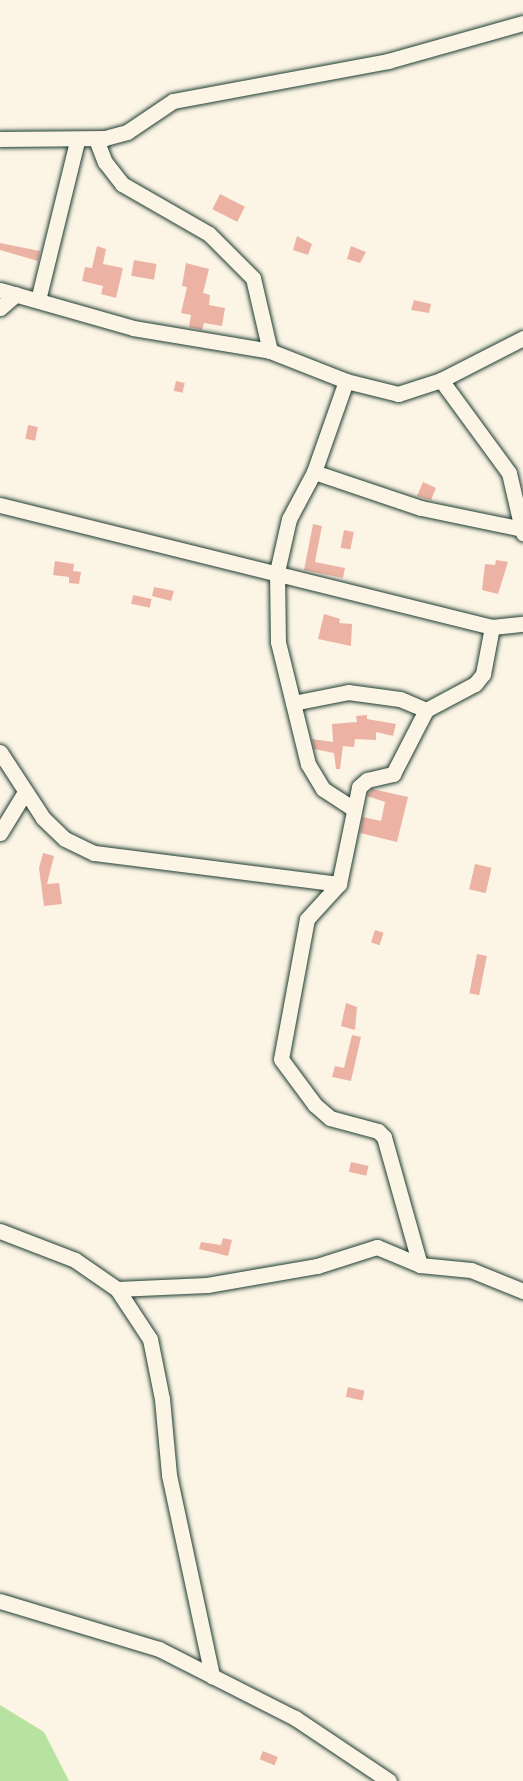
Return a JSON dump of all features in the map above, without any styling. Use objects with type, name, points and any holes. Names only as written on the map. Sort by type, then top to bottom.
[{"type":"street","points":[[0,139],[77,141],[96,139],[127,132],[173,101],[388,61],[523,23]]},
{"type":"street","points":[[96,139],[105,162],[122,184],[209,234],[253,278],[270,351]]},
{"type":"street","points":[[38,300],[77,141]]},
{"type":"street","points":[[0,290],[133,328],[270,351],[346,381],[398,394],[441,380],[523,338]]},
{"type":"street","points":[[0,308],[16,294]]},
{"type":"street","points":[[315,472],[421,508],[522,531],[518,488],[441,380]]},
{"type":"street","points":[[346,381],[315,472],[289,519],[277,572],[278,642],[308,765],[322,789],[354,809]]},
{"type":"street","points":[[0,505],[492,627],[523,624]]},
{"type":"street","points":[[420,1265],[384,1137],[378,1131],[330,1118],[315,1105],[281,1059],[307,919],[339,884],[354,809],[362,784],[393,774],[426,710],[475,684],[483,674],[492,627]]},
{"type":"street","points":[[293,703],[348,692],[400,699],[426,710]]},
{"type":"street","points":[[0,752],[25,792],[65,839],[94,853],[339,884]]},
{"type":"street","points":[[0,833],[25,792]]},
{"type":"street","points":[[0,1231],[75,1260],[117,1289],[150,1339],[162,1400],[169,1475],[212,1676]]},
{"type":"street","points":[[117,1289],[207,1285],[317,1266],[377,1247],[420,1265],[471,1270],[523,1291]]},
{"type":"street","points":[[0,1601],[159,1649],[295,1718],[389,1781]]},
{"type":"green space","points":[[0,1705],[44,1732],[69,1781],[0,1781]]},
{"type":"building","points":[[220,194],[245,207],[237,222],[212,209]]},
{"type":"building","points":[[297,236],[312,244],[308,255],[293,250]]},
{"type":"building","points":[[0,243],[40,251],[38,261],[0,250]]},
{"type":"building","points":[[97,246],[106,249],[103,264],[123,268],[116,298],[101,294],[103,286],[82,281],[85,267],[92,268]]},
{"type":"building","points":[[351,246],[366,252],[360,263],[347,259]]},
{"type":"building","points":[[134,260],[157,264],[154,280],[131,276]]},
{"type":"building","points":[[186,263],[209,269],[203,293],[210,295],[209,305],[225,308],[222,326],[204,323],[202,330],[189,327],[191,315],[181,313],[187,287],[182,286]]},
{"type":"building","points":[[414,300],[431,304],[429,313],[411,310]]},
{"type":"building","points":[[176,381],[185,383],[183,393],[174,391]]},
{"type":"building","points":[[28,425],[38,427],[35,441],[25,439]]},
{"type":"building","points":[[423,482],[436,488],[431,500],[417,496]]},
{"type":"building","points":[[313,524],[322,526],[315,562],[345,568],[343,578],[304,570]]},
{"type":"building","points":[[344,530],[354,532],[350,550],[341,548]]},
{"type":"building","points":[[496,560],[508,562],[498,594],[482,590],[485,564],[495,565]]},
{"type":"building","points":[[55,561],[74,564],[73,571],[81,572],[79,584],[69,583],[69,577],[53,575]]},
{"type":"building","points":[[154,587],[174,591],[171,601],[152,596]]},
{"type":"building","points":[[133,595],[152,599],[150,608],[131,604]]},
{"type":"building","points":[[324,614],[340,619],[339,623],[352,624],[351,646],[318,639]]},
{"type":"building","points":[[367,715],[367,719],[396,724],[393,736],[376,732],[376,740],[355,739],[354,747],[343,746],[340,769],[336,769],[334,753],[314,749],[312,739],[333,742],[332,724],[357,722],[356,716]]},
{"type":"building","points":[[372,789],[408,797],[397,842],[360,833],[363,817],[381,821],[385,802],[367,796]]},
{"type":"building","points":[[43,853],[54,856],[47,884],[59,883],[62,904],[44,906],[39,868]]},
{"type":"building","points":[[475,864],[492,868],[486,893],[469,889]]},
{"type":"building","points":[[375,930],[384,933],[380,945],[371,942]]},
{"type":"building","points":[[477,954],[487,956],[479,995],[469,993]]},
{"type":"building","points":[[346,1003],[357,1007],[355,1030],[341,1026]]},
{"type":"building","points":[[352,1035],[361,1037],[351,1081],[332,1077],[335,1066],[344,1068]]},
{"type":"building","points":[[351,1162],[369,1166],[366,1176],[349,1172]]},
{"type":"building","points":[[223,1238],[232,1240],[228,1256],[199,1249],[201,1242],[221,1245]]},
{"type":"building","points":[[348,1387],[365,1391],[362,1401],[346,1397]]},
{"type":"building","points":[[263,1751],[278,1757],[274,1765],[260,1759]]}]
